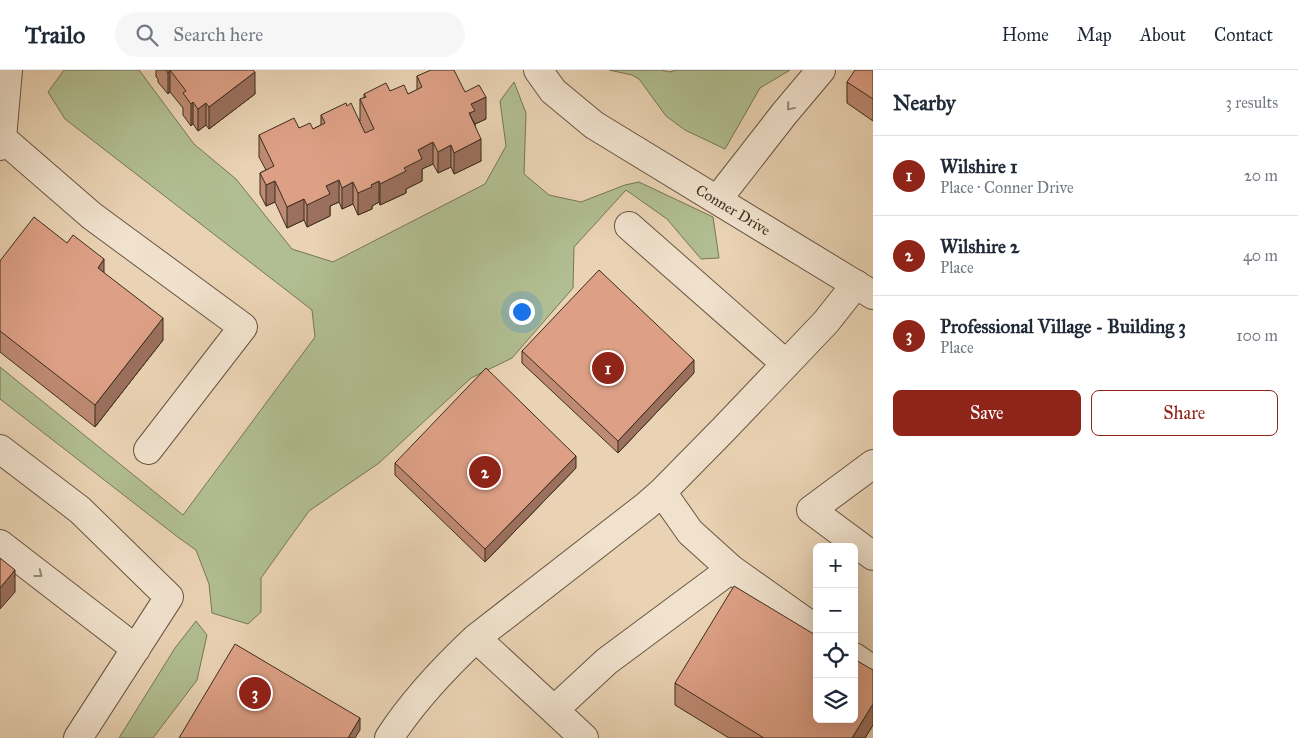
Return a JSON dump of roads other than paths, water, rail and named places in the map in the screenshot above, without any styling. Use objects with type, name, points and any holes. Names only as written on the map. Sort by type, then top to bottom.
[{"type":"street","points":[[8,70],[1,142],[92,216],[243,327],[148,450]]},
{"type":"street","name":"Conner Drive","points":[[538,70],[552,90],[594,125],[865,289]]},
{"type":"street","points":[[717,200],[821,70]]},
{"type":"street","points":[[629,226],[786,364]]},
{"type":"street","points":[[389,738],[421,696],[451,662],[476,638],[662,492],[826,322],[865,289]]},
{"type":"street","points":[[0,449],[80,510],[169,596],[78,738]]},
{"type":"street","points":[[873,464],[811,510],[873,556]]},
{"type":"street","points":[[662,492],[690,532],[731,569],[813,627]]},
{"type":"street","points":[[0,544],[136,649]]},
{"type":"street","points":[[554,710],[607,661],[731,569]]},
{"type":"street","points":[[476,638],[584,738]]},
{"type":"street","points":[[858,660],[873,670]]},
{"type":"place","name":"Wilshire 1","points":[[608,368]]},
{"type":"place","name":"Wilshire 2","points":[[485,472]]},
{"type":"place","name":"Professional Village - Building 3","points":[[255,693]]}]
